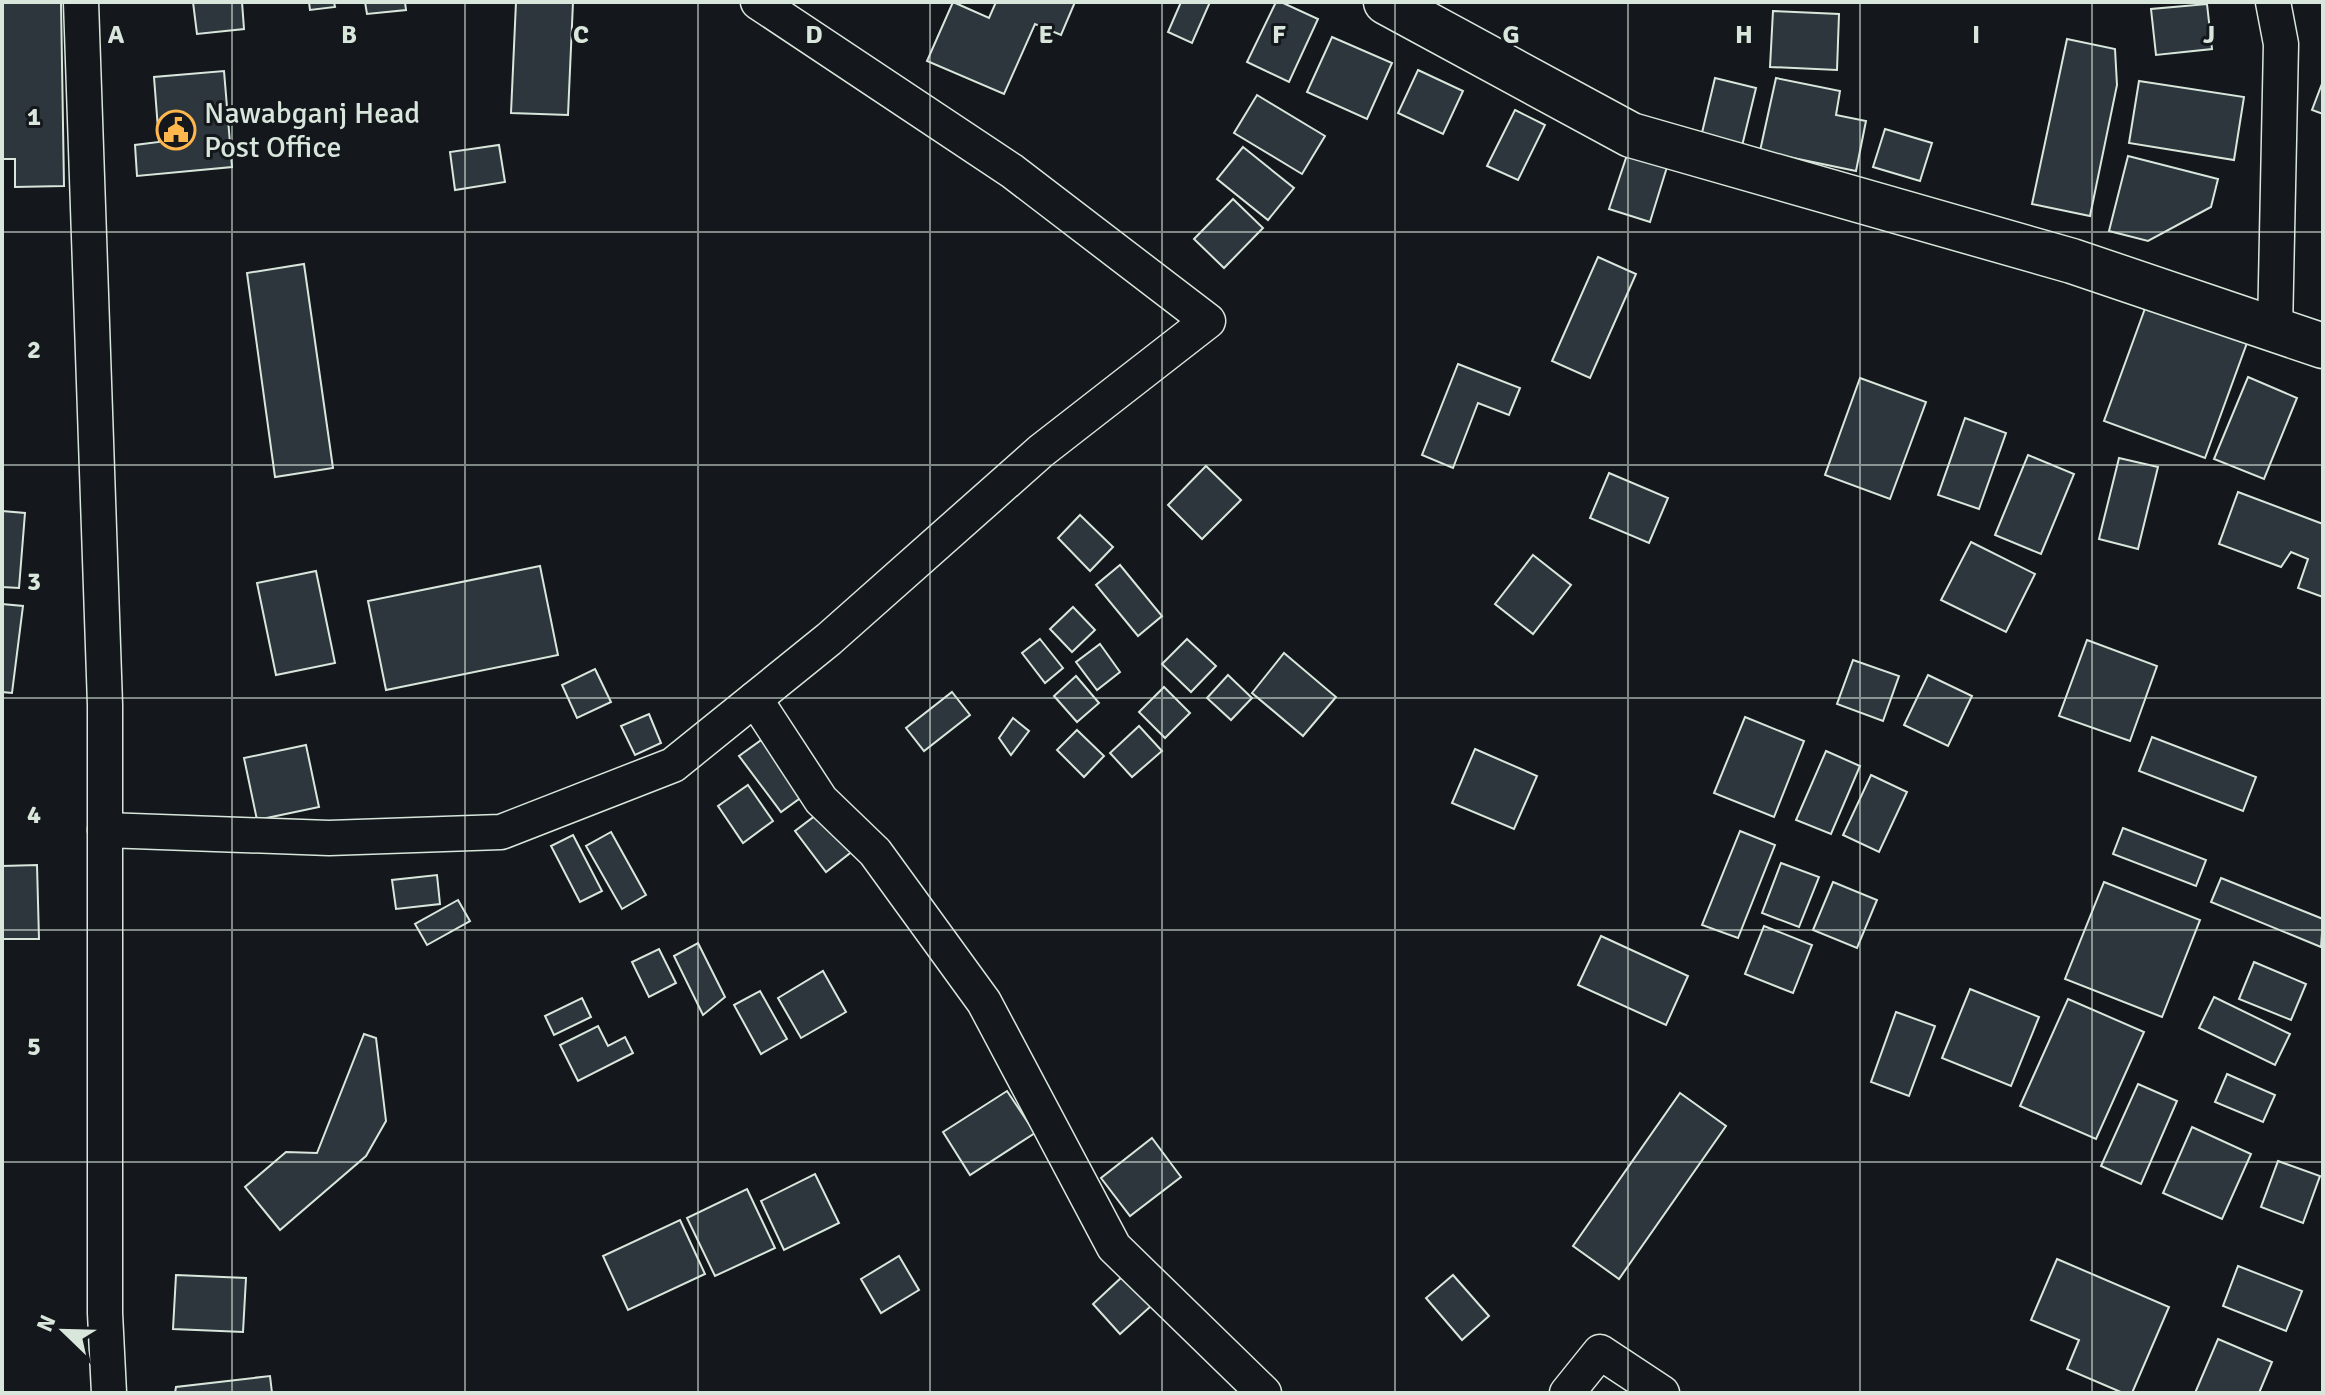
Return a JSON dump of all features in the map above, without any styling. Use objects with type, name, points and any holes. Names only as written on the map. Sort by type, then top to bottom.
[{"type":"street","points":[[81,2],[105,689],[105,1313],[109,1393]]},
{"type":"street","points":[[105,830],[329,838],[501,832],[673,765],[829,639],[1041,451],[1208,321],[1012,171],[758,2]]},
{"type":"street","points":[[1386,2],[1631,135],[2072,261],[2323,346]]},
{"type":"street","points":[[2273,2],[2281,44],[2275,330]]},
{"type":"street","points":[[755,699],[821,800],[875,852],[984,1002],[1114,1247],[1264,1393]]},
{"type":"street","points":[[1567,1393],[1600,1352],[1662,1393]]},
{"type":"building","points":[[2,2],[61,2],[64,186],[15,187],[15,159],[2,159]]},
{"type":"building","points":[[193,2],[242,2],[244,29],[197,34]]},
{"type":"building","points":[[309,2],[334,2],[335,7],[310,10]]},
{"type":"building","points":[[365,2],[405,2],[406,10],[367,14]]},
{"type":"building","points":[[516,2],[573,2],[568,115],[511,113]]},
{"type":"building","points":[[953,2],[989,18],[996,2],[1075,2],[1061,35],[1035,24],[1004,94],[927,61]]},
{"type":"building","points":[[1181,2],[1210,2],[1192,43],[1168,32]]},
{"type":"building","points":[[1276,2],[1318,19],[1289,82],[1247,62]]},
{"type":"building","points":[[2207,4],[2212,49],[2156,55],[2151,9]]},
{"type":"building","points":[[1773,11],[1839,14],[1837,70],[1770,67]]},
{"type":"building","points":[[1332,37],[1392,63],[1367,119],[1307,92]]},
{"type":"building","points":[[2067,39],[2115,49],[2117,85],[2090,216],[2032,204]]},
{"type":"building","points":[[1418,70],[1463,91],[1443,134],[1398,113]]},
{"type":"building","points":[[224,71],[232,167],[137,176],[135,145],[159,142],[154,77]]},
{"type":"building","points":[[1715,78],[1756,88],[1742,146],[1701,137]]},
{"type":"building","points":[[1776,78],[1840,91],[1836,115],[1866,121],[1856,171],[1760,151]]},
{"type":"building","points":[[2139,81],[2244,97],[2234,160],[2129,143]]},
{"type":"building","points":[[2323,81],[2323,114],[2312,110]]},
{"type":"building","points":[[1257,95],[1325,136],[1302,174],[1234,133]]},
{"type":"building","points":[[1515,110],[1545,125],[1518,180],[1487,166]]},
{"type":"building","points":[[1885,129],[1932,143],[1920,181],[1873,167]]},
{"type":"building","points":[[499,145],[505,182],[455,190],[450,152]]},
{"type":"building","points":[[1243,147],[1294,188],[1268,220],[1217,179]]},
{"type":"building","points":[[1627,155],[1667,167],[1650,222],[1609,209]]},
{"type":"building","points":[[2128,156],[2218,179],[2211,207],[2148,241],[2109,231]]},
{"type":"building","points":[[1233,199],[1263,228],[1224,268],[1194,239]]},
{"type":"building","points":[[1598,257],[1636,274],[1590,378],[1552,361]]},
{"type":"building","points":[[304,264],[333,468],[275,477],[247,273]]},
{"type":"building","points":[[2147,303],[2248,340],[2205,458],[2104,421]]},
{"type":"building","points":[[1458,364],[1520,388],[1509,415],[1478,403],[1453,468],[1422,455]]},
{"type":"building","points":[[2248,377],[2297,398],[2264,479],[2214,459]]},
{"type":"building","points":[[1860,378],[1926,402],[1890,499],[1825,475]]},
{"type":"building","points":[[1965,418],[2006,433],[1979,509],[1938,495]]},
{"type":"building","points":[[2028,455],[2074,474],[2041,554],[1995,535]]},
{"type":"building","points":[[2119,458],[2158,467],[2138,549],[2099,539]]},
{"type":"building","points":[[1206,466],[1241,500],[1202,539],[1168,505]]},
{"type":"building","points":[[1609,473],[1668,498],[1649,543],[1590,518]]},
{"type":"building","points":[[2238,492],[2323,524],[2323,597],[2298,588],[2308,559],[2291,552],[2281,567],[2219,544]]},
{"type":"building","points":[[2,511],[25,513],[19,588],[2,587]]},
{"type":"building","points":[[1080,515],[1113,547],[1090,571],[1058,538]]},
{"type":"building","points":[[1971,542],[2035,574],[2006,632],[1941,600]]},
{"type":"building","points":[[1533,555],[1571,585],[1533,634],[1495,604]]},
{"type":"building","points":[[1120,565],[1162,616],[1138,636],[1096,585]]},
{"type":"building","points":[[540,566],[558,655],[386,690],[368,601]]},
{"type":"building","points":[[316,571],[335,663],[276,675],[257,583]]},
{"type":"building","points":[[2,604],[23,606],[12,693],[2,692]]},
{"type":"building","points":[[1073,607],[1095,630],[1072,652],[1050,629]]},
{"type":"building","points":[[1040,639],[1063,668],[1045,683],[1022,653]]},
{"type":"building","points":[[1187,639],[1216,666],[1191,692],[1162,664]]},
{"type":"building","points":[[2087,640],[2157,666],[2130,741],[2059,716]]},
{"type":"building","points":[[1100,644],[1120,672],[1097,690],[1076,662]]},
{"type":"building","points":[[1284,653],[1336,697],[1303,736],[1252,693]]},
{"type":"building","points":[[1853,660],[1899,676],[1883,721],[1837,704]]},
{"type":"building","points":[[595,669],[611,702],[577,718],[562,685]]},
{"type":"building","points":[[1228,675],[1252,698],[1231,720],[1207,698]]},
{"type":"building","points":[[1928,675],[1972,696],[1948,746],[1904,725]]},
{"type":"building","points":[[1076,676],[1099,703],[1077,722],[1054,696]]},
{"type":"building","points":[[1164,687],[1190,713],[1165,738],[1139,712]]},
{"type":"building","points":[[952,692],[970,715],[924,751],[906,728]]},
{"type":"building","points":[[649,714],[661,743],[635,755],[621,726]]},
{"type":"building","points":[[1745,717],[1804,741],[1774,817],[1714,793]]},
{"type":"building","points":[[1013,718],[1029,731],[1011,755],[999,738]]},
{"type":"building","points":[[1139,726],[1162,751],[1132,777],[1110,753]]},
{"type":"building","points":[[1077,730],[1104,756],[1084,777],[1057,750]]},
{"type":"building","points":[[768,735],[810,791],[781,812],[739,756]]},
{"type":"building","points":[[2152,737],[2256,777],[2243,811],[2139,771]]},
{"type":"building","points":[[306,745],[319,807],[257,820],[244,758]]},
{"type":"building","points":[[1475,749],[1537,776],[1514,829],[1452,803]]},
{"type":"building","points":[[1826,751],[1860,766],[1831,834],[1796,820]]},
{"type":"building","points":[[1871,775],[1907,792],[1879,852],[1843,835]]},
{"type":"building","points":[[748,785],[773,821],[743,843],[718,806]]},
{"type":"building","points":[[824,809],[854,850],[826,872],[795,831]]},
{"type":"building","points":[[2123,828],[2206,860],[2196,886],[2113,854]]},
{"type":"building","points":[[1740,831],[1775,845],[1738,938],[1702,925]]},
{"type":"building","points":[[611,832],[646,895],[622,909],[586,846]]},
{"type":"building","points":[[573,835],[602,891],[580,902],[551,846]]},
{"type":"building","points":[[1781,863],[1819,877],[1799,927],[1762,913]]},
{"type":"building","points":[[37,865],[39,939],[2,939],[2,866]]},
{"type":"building","points":[[437,875],[440,904],[396,909],[392,880]]},
{"type":"building","points":[[2221,878],[2323,919],[2321,947],[2211,902]]},
{"type":"building","points":[[1833,882],[1877,900],[1857,948],[1813,930]]},
{"type":"building","points":[[2104,882],[2200,920],[2162,1017],[2065,979]]},
{"type":"building","points":[[458,900],[470,921],[427,945],[415,924]]},
{"type":"building","points":[[1764,926],[1812,945],[1793,993],[1745,974]]},
{"type":"building","points":[[1601,936],[1688,976],[1666,1025],[1578,985]]},
{"type":"building","points":[[698,943],[725,997],[703,1015],[674,956]]},
{"type":"building","points":[[659,949],[676,983],[649,997],[632,962]]},
{"type":"building","points":[[2254,962],[2306,984],[2291,1020],[2239,999]]},
{"type":"building","points":[[823,971],[846,1012],[801,1038],[778,998]]},
{"type":"building","points":[[1970,989],[2039,1017],[2011,1086],[1942,1058]]},
{"type":"building","points":[[760,991],[787,1039],[761,1054],[734,1005]]},
{"type":"building","points":[[2214,997],[2290,1034],[2275,1065],[2199,1028]]},
{"type":"building","points":[[582,998],[591,1017],[554,1035],[545,1016]]},
{"type":"building","points":[[2068,999],[2144,1032],[2096,1139],[2020,1106]]},
{"type":"building","points":[[1896,1012],[1935,1026],[1909,1096],[1871,1082]]},
{"type":"building","points":[[598,1026],[608,1046],[625,1037],[633,1053],[578,1081],[560,1045]]},
{"type":"building","points":[[364,1034],[376,1038],[386,1121],[366,1156],[280,1230],[245,1187],[286,1152],[317,1153]]},
{"type":"building","points":[[2227,1074],[2275,1095],[2263,1122],[2215,1102]]},
{"type":"building","points":[[2138,1084],[2177,1101],[2141,1184],[2101,1166]]},
{"type":"building","points":[[1007,1091],[1035,1133],[970,1175],[943,1132]]},
{"type":"building","points":[[1680,1093],[1726,1126],[1619,1279],[1573,1246]]},
{"type":"building","points":[[2192,1127],[2251,1154],[2222,1219],[2163,1193]]},
{"type":"building","points":[[1152,1138],[1181,1177],[1130,1216],[1101,1178]]},
{"type":"building","points":[[2278,1161],[2320,1176],[2303,1223],[2261,1207]]},
{"type":"building","points":[[815,1174],[839,1223],[784,1250],[761,1201]]},
{"type":"building","points":[[747,1189],[775,1248],[715,1276],[687,1218]]},
{"type":"building","points":[[680,1220],[705,1274],[628,1310],[603,1256]]},
{"type":"building","points":[[899,1256],[919,1290],[881,1313],[861,1279]]},
{"type":"building","points":[[2057,1259],[2169,1307],[2132,1393],[2123,1393],[2067,1369],[2079,1340],[2031,1320]]},
{"type":"building","points":[[2238,1266],[2302,1291],[2286,1331],[2223,1306]]},
{"type":"building","points":[[176,1275],[246,1278],[243,1332],[173,1329]]},
{"type":"building","points":[[1453,1275],[1489,1316],[1462,1340],[1426,1298]]},
{"type":"building","points":[[1123,1276],[1151,1306],[1120,1334],[1093,1304]]},
{"type":"building","points":[[2218,1339],[2272,1362],[2259,1393],[2195,1393]]},
{"type":"building","points":[[270,1376],[272,1393],[175,1393],[176,1387]]},
{"type":"place","name":"Nawabganj Head Post Office","points":[[176,130]]}]
